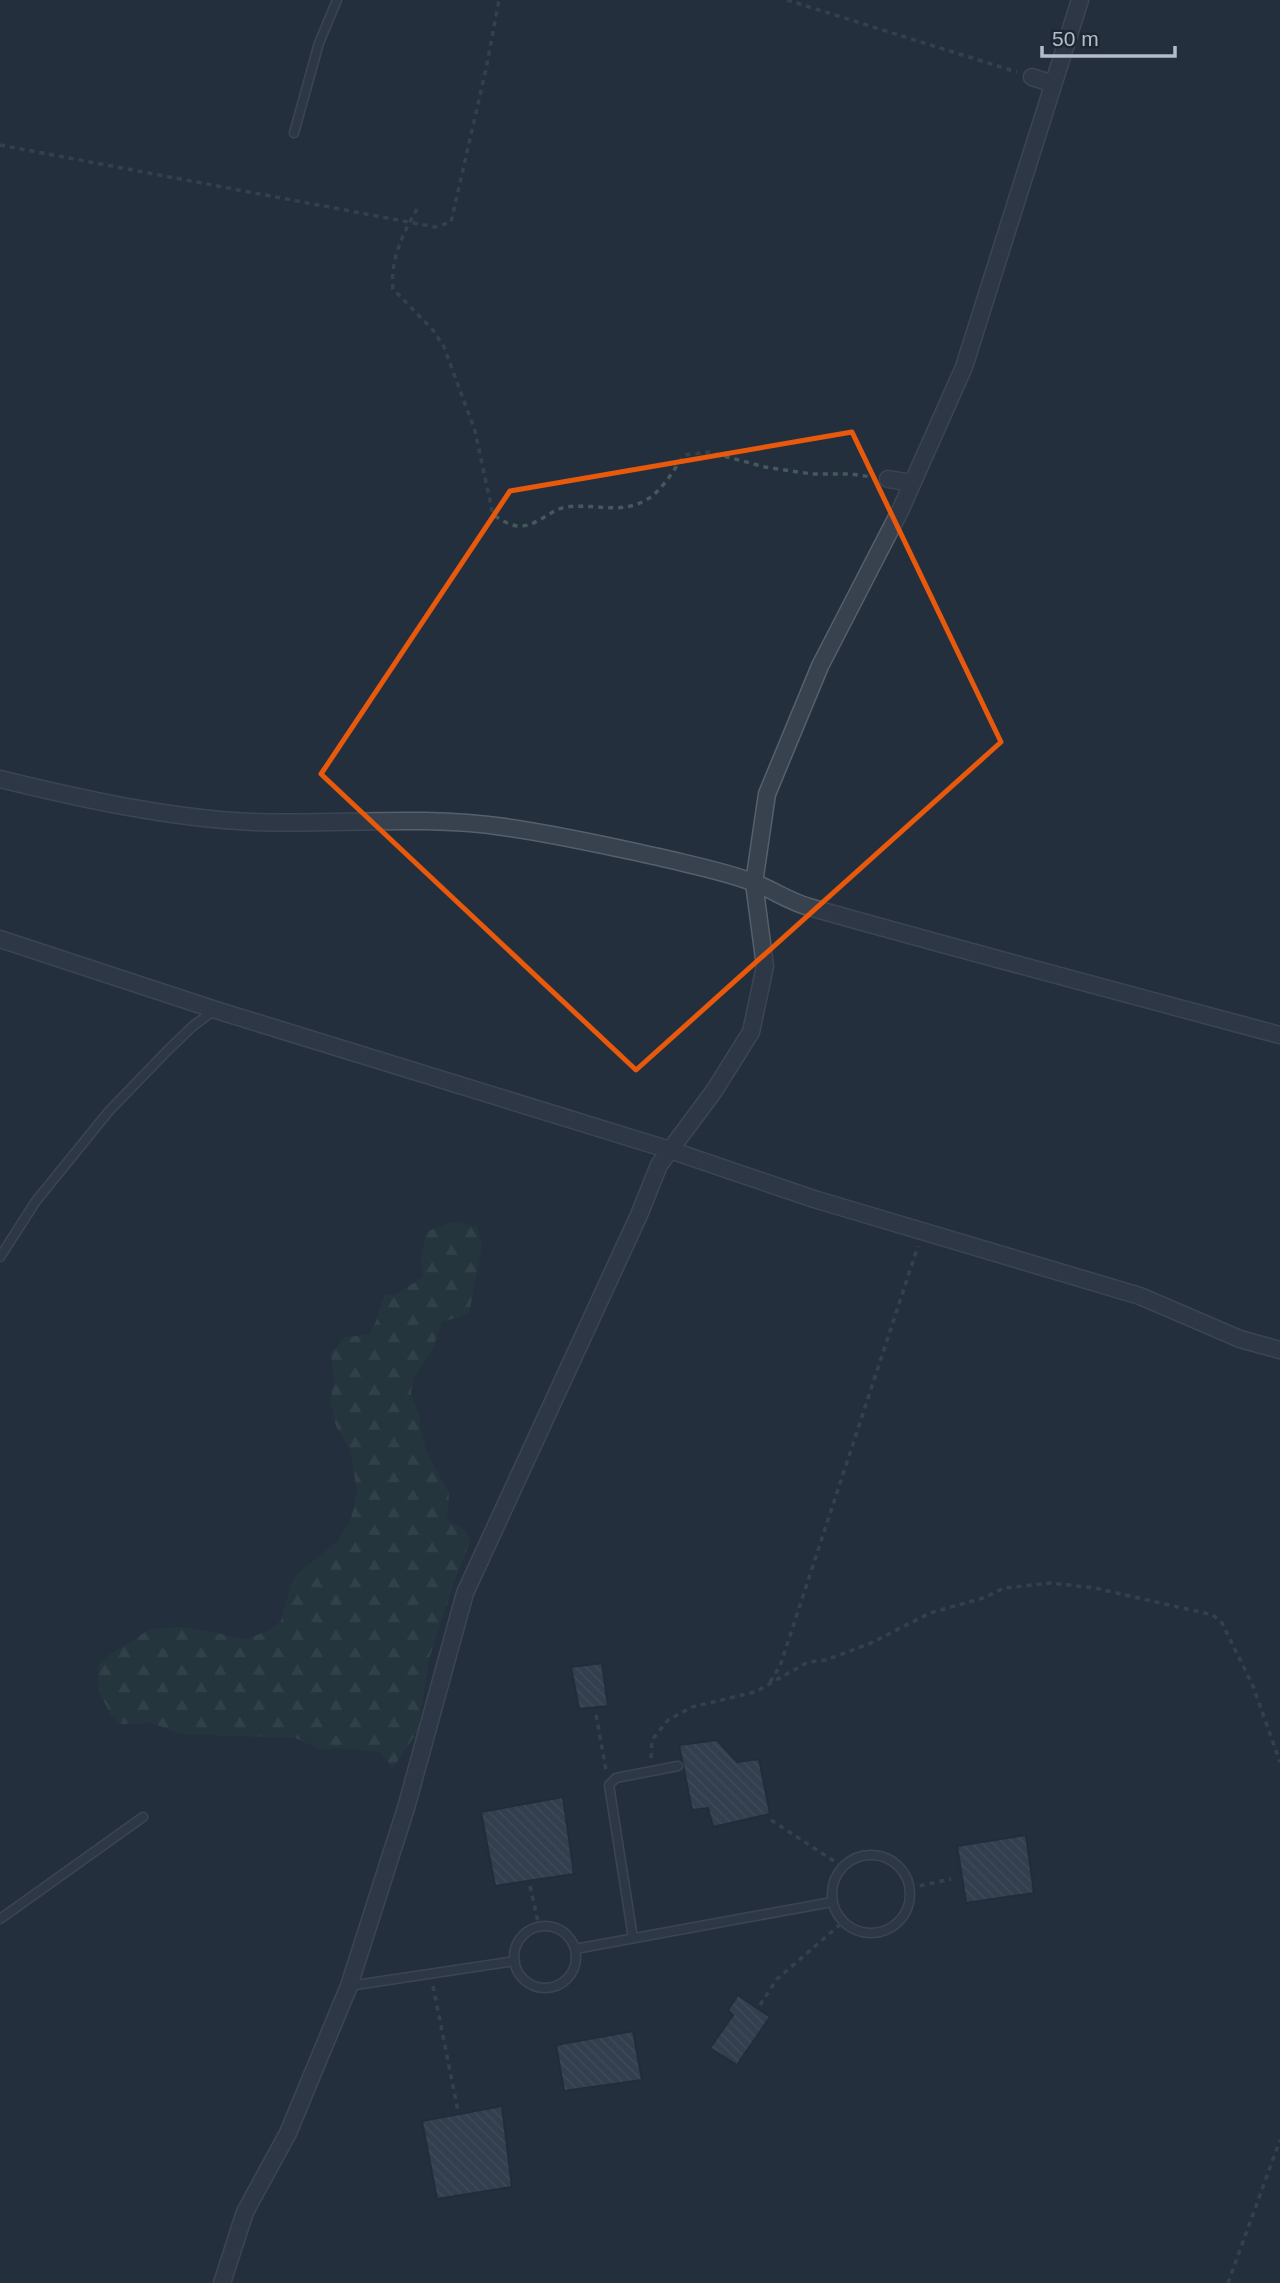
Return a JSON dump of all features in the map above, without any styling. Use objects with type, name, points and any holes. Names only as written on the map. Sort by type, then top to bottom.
[{"type":"street","points":[[222,2283],[245,2212],[288,2133],[349,1986],[406,1808],[465,1593],[639,1215],[659,1165],[714,1091],[751,1032],[765,966],[754,883],[767,794],[820,666],[912,483],[964,367],[1080,0]]},
{"type":"street","points":[[1032,77],[1053,84]]},
{"type":"street","points":[[888,479],[912,483]]},
{"type":"street","points":[[0,779],[149,810],[214,819],[254,822],[405,821],[501,826],[635,852],[754,883],[801,905],[898,933],[1280,1035]]},
{"type":"street","points":[[0,939],[216,1010],[670,1150],[814,1199],[1140,1296],[1241,1339],[1280,1350]]},
{"type":"lane","points":[[294,133],[319,43],[337,0]]},
{"type":"lane","points":[[0,1257],[36,1201],[100,1121],[193,1026],[216,1010]]},
{"type":"lane","points":[[633,1937],[609,1785],[616,1778],[678,1766]]},
{"type":"lane","points":[[0,1919],[143,1817]]},
{"type":"lane","points":[[878,1855],[899,1866],[908,1879],[910,1888],[911,1896],[906,1913],[887,1930],[869,1934],[842,1922],[832,1902],[834,1879],[842,1867],[856,1858],[878,1855]]},
{"type":"lane","points":[[575,1949],[832,1902]]},
{"type":"lane","points":[[539,1926],[557,1928],[565,1933],[575,1949],[574,1968],[569,1977],[552,1987],[532,1984],[524,1979],[515,1961],[517,1943],[539,1926]]},
{"type":"lane","points":[[349,1986],[515,1961]]},
{"type":"path","points":[[0,145],[435,227],[451,222],[499,0]]},
{"type":"path","points":[[787,0],[1032,77]]},
{"type":"path","points":[[417,209],[409,222],[393,265],[393,289],[433,330],[444,347],[475,431],[492,514],[503,521],[520,526],[529,525],[555,510],[569,507],[604,509],[635,505],[654,494],[684,455],[709,452],[765,467],[812,474],[851,474],[888,479]]},
{"type":"path","points":[[768,1685],[780,1666],[795,1622],[864,1404],[915,1257],[921,1230]]},
{"type":"path","points":[[653,1771],[650,1753],[652,1740],[668,1720],[692,1707],[755,1692],[791,1669],[808,1662],[826,1660],[871,1643],[930,1613],[984,1598],[1004,1588],[1029,1583],[1094,1588],[1213,1615],[1222,1623],[1253,1686],[1280,1762]]},
{"type":"path","points":[[596,1715],[609,1785]]},
{"type":"path","points":[[771,1820],[842,1867]]},
{"type":"path","points":[[910,1888],[951,1879]]},
{"type":"path","points":[[530,1885],[539,1926]]},
{"type":"path","points":[[760,2005],[777,1979],[842,1922]]},
{"type":"path","points":[[431,1974],[458,2111]]},
{"type":"path","points":[[1228,2283],[1280,2140]]},
{"type":"highlighted area","points":[[852,432],[1001,742],[636,1070],[321,774],[510,491]]},
{"type":"green space","points":[[454,1222],[477,1227],[482,1244],[469,1314],[442,1322],[431,1353],[413,1379],[411,1393],[420,1417],[420,1429],[427,1453],[449,1493],[447,1520],[466,1531],[470,1542],[429,1659],[418,1731],[392,1769],[381,1752],[340,1748],[321,1750],[295,1738],[181,1734],[152,1723],[122,1724],[112,1717],[98,1690],[99,1662],[150,1629],[185,1627],[247,1639],[269,1630],[281,1621],[291,1584],[297,1574],[337,1542],[351,1519],[357,1492],[350,1450],[336,1426],[330,1401],[334,1382],[331,1353],[345,1337],[369,1335],[385,1294],[395,1295],[423,1277],[421,1258],[426,1233]]},
{"type":"building","points":[[602,1663],[608,1706],[579,1709],[571,1667]]},
{"type":"building","points":[[717,1740],[737,1762],[759,1759],[770,1814],[713,1827],[708,1808],[692,1810],[679,1745]]},
{"type":"building","points":[[563,1797],[574,1874],[495,1886],[481,1812]]},
{"type":"building","points":[[1026,1835],[1034,1893],[966,1903],[957,1846]]},
{"type":"building","points":[[738,1995],[770,2017],[737,2065],[710,2048],[733,2015],[728,2010]]},
{"type":"building","points":[[633,2031],[642,2080],[564,2091],[556,2045]]},
{"type":"building","points":[[502,2106],[512,2187],[437,2199],[422,2121]]}]
